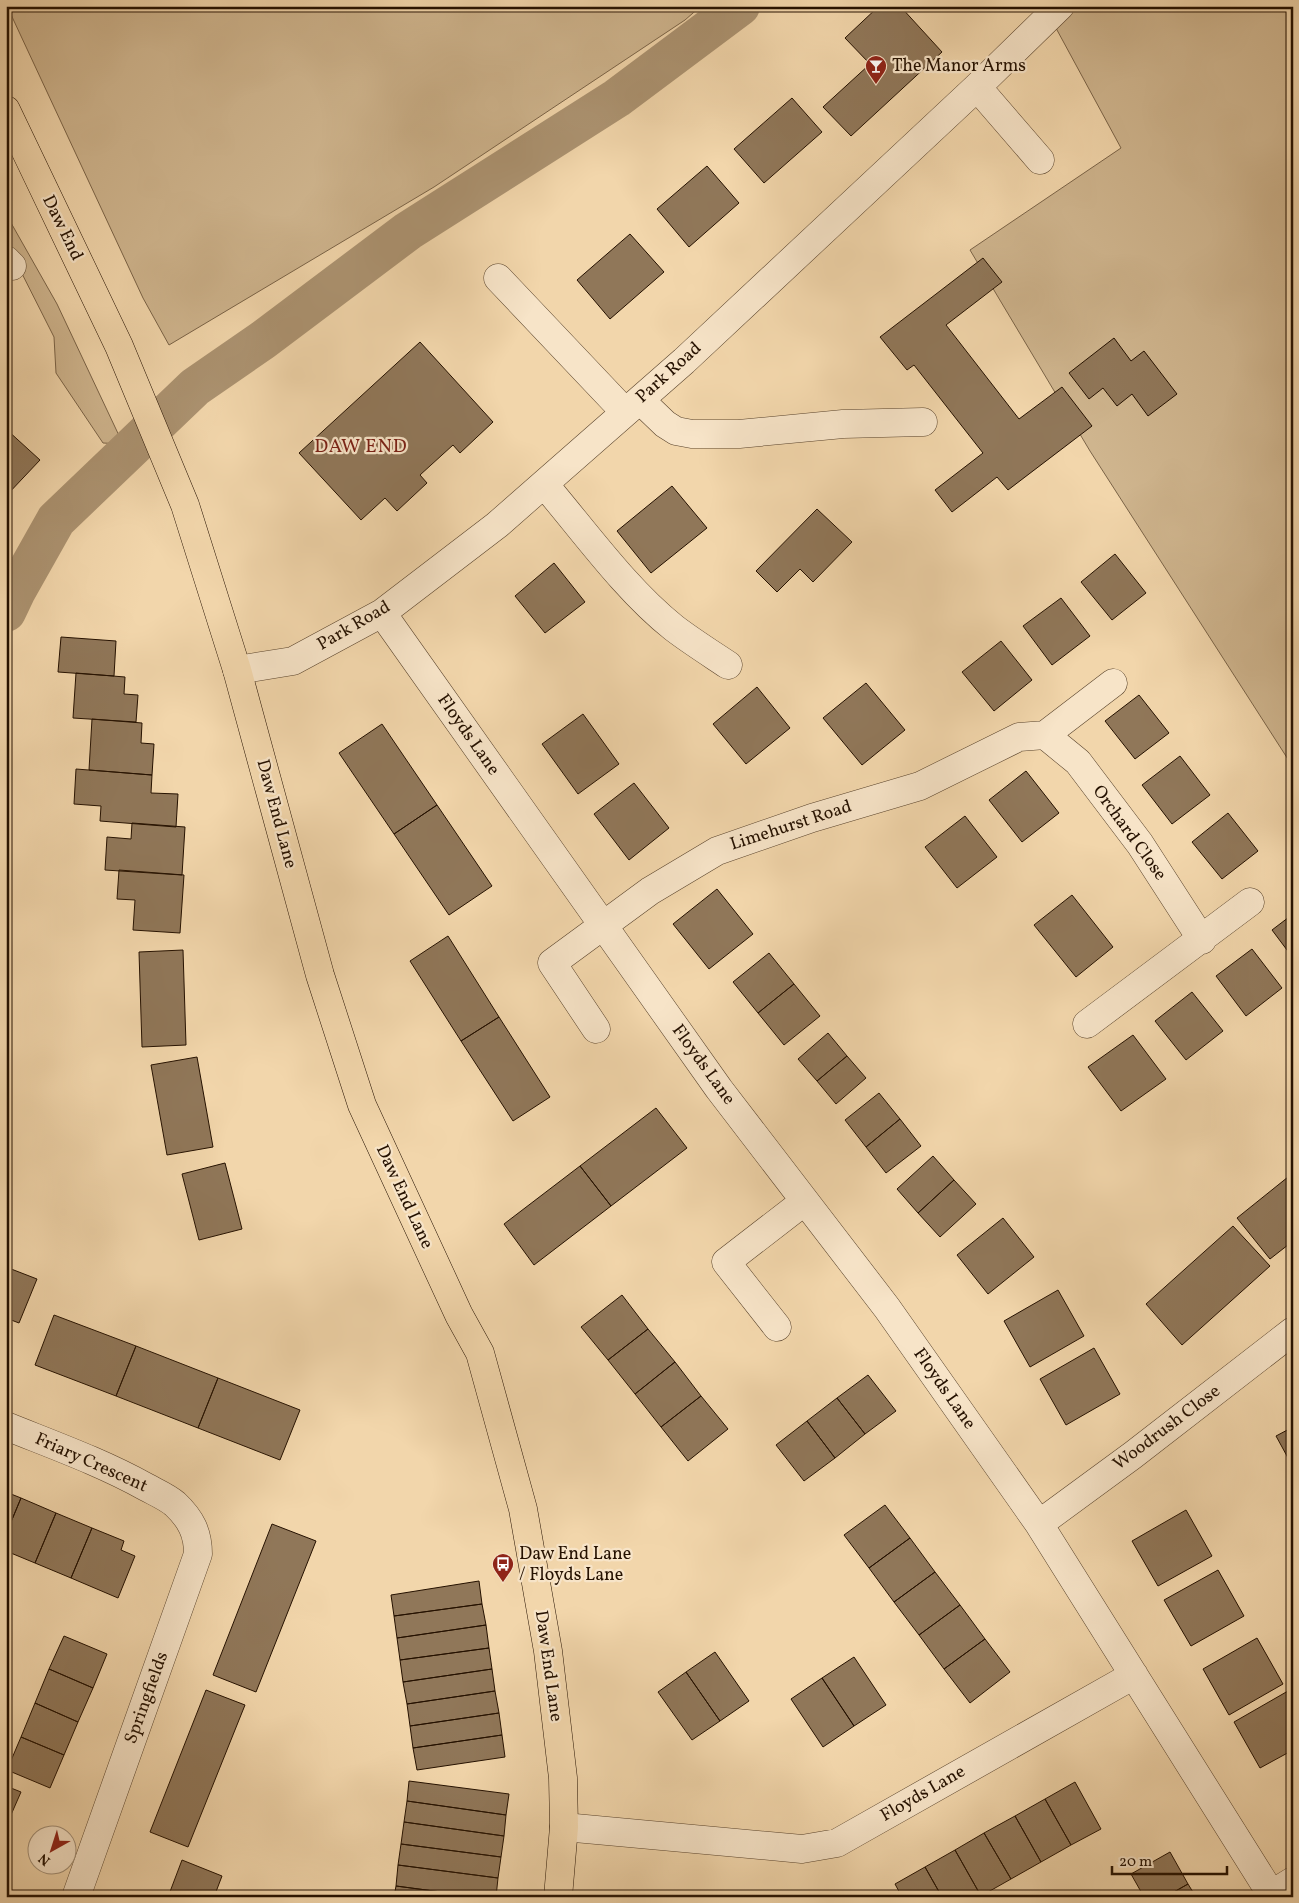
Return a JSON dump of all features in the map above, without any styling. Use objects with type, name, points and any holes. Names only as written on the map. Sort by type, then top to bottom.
[{"type":"main road","name":"Daw End","points":[[6,110],[119,346],[185,505]]},
{"type":"main road","name":"Daw End Lane","points":[[185,505],[237,670],[320,976],[362,1105],[459,1316],[480,1353],[523,1509],[548,1651],[563,1778],[564,1827],[558,1897]]},
{"type":"street","name":"Park Road","points":[[237,670],[293,661],[382,613],[497,525],[691,355],[1059,8]]},
{"type":"street","points":[[977,87],[1040,160]]},
{"type":"street","points":[[498,278],[633,406],[676,431],[692,434],[739,434],[843,424],[923,422]]},
{"type":"street","points":[[544,484],[606,558],[653,609],[674,628],[728,665]]},
{"type":"street","name":"Floyds Lane","points":[[382,613],[719,1088],[897,1322],[1039,1524],[1134,1674],[837,1844],[802,1849],[564,1827]]},
{"type":"street","points":[[1045,735],[1113,683]]},
{"type":"street","name":"Limehurst Road","points":[[596,1029],[552,963],[650,891],[717,850],[812,818],[920,786],[1019,737],[1045,735]]},
{"type":"street","name":"Orchard Close","points":[[1045,735],[1078,762],[1140,844],[1202,940]]},
{"type":"street","points":[[1088,1024],[1250,902]]},
{"type":"street","points":[[777,1327],[726,1262],[805,1201]]},
{"type":"street","name":"Woodrush Close","points":[[1039,1524],[1133,1455],[1293,1331]]},
{"type":"street","name":"Friary Crescent","points":[[6,1426],[115,1470],[174,1503]]},
{"type":"street","name":"Springfields","points":[[76,1897],[198,1554],[196,1531],[174,1503]]},
{"type":"street","points":[[1134,1674],[1279,1891]]},
{"type":"shaded area","points":[[7,6],[701,6],[685,20],[434,187],[169,345],[143,298]]},
{"type":"shaded area","points":[[1044,6],[1293,6],[1293,767],[1090,451],[970,250],[1121,148]]},
{"type":"shaded area","points":[[6,214],[57,304],[123,444],[103,443],[56,373],[54,337],[6,242]]},
{"type":"building","name":"The Manor Arms","points":[[879,6],[900,6],[942,52],[851,136],[823,107],[870,64],[845,38]]},
{"type":"building","points":[[792,98],[822,132],[764,183],[734,149]]},
{"type":"building","points":[[707,166],[739,203],[689,247],[657,209]]},
{"type":"building","points":[[630,234],[664,272],[610,319],[577,280]]},
{"type":"building","points":[[983,258],[1002,282],[946,325],[1019,419],[1062,387],[1092,426],[1008,490],[997,477],[952,512],[935,490],[983,453],[914,365],[907,370],[880,337]]},
{"type":"building","points":[[1114,338],[1131,361],[1144,351],[1177,394],[1148,416],[1132,394],[1117,406],[1103,388],[1089,399],[1069,373]]},
{"type":"building","points":[[420,342],[493,422],[460,453],[453,445],[420,475],[427,483],[397,511],[385,498],[361,520],[299,453]]},
{"type":"building","points":[[6,429],[40,460],[6,496]]},
{"type":"building","points":[[672,486],[707,528],[651,573],[617,531]]},
{"type":"building","points":[[817,509],[852,542],[813,582],[800,569],[777,592],[756,571]]},
{"type":"building","points":[[1115,554],[1146,593],[1112,620],[1081,582]]},
{"type":"building","points":[[554,563],[585,602],[545,633],[515,596]]},
{"type":"building","points":[[1061,598],[1090,636],[1052,665],[1023,626]]},
{"type":"building","points":[[61,637],[116,641],[114,676],[58,672]]},
{"type":"building","points":[[1001,641],[1032,680],[994,711],[962,672]]},
{"type":"building","points":[[76,673],[125,677],[124,694],[138,695],[136,722],[73,718]]},
{"type":"building","points":[[866,683],[905,730],[862,765],[823,718]]},
{"type":"building","points":[[757,687],[790,728],[746,764],[713,724]]},
{"type":"building","points":[[1139,695],[1169,733],[1135,759],[1105,721]]},
{"type":"building","points":[[583,714],[619,764],[578,794],[542,744]]},
{"type":"building","points":[[92,719],[142,723],[141,743],[154,744],[152,775],[89,770]]},
{"type":"building","points":[[382,724],[437,805],[394,834],[339,753]]},
{"type":"building","points":[[1180,756],[1210,795],[1172,824],[1142,785]]},
{"type":"building","points":[[76,769],[152,775],[151,793],[178,794],[176,827],[100,821],[101,806],[74,804]]},
{"type":"building","points":[[1026,771],[1059,813],[1022,842],[989,800]]},
{"type":"building","points":[[634,783],[669,828],[629,860],[594,814]]},
{"type":"building","points":[[437,805],[492,886],[449,915],[394,834]]},
{"type":"building","points":[[1228,813],[1258,851],[1222,879],[1192,842]]},
{"type":"building","points":[[965,816],[997,857],[957,888],[925,847]]},
{"type":"building","points":[[132,823],[185,827],[182,875],[105,870],[107,837],[131,839]]},
{"type":"building","points":[[119,870],[184,875],[180,933],[133,930],[135,900],[117,899]]},
{"type":"building","points":[[717,889],[753,934],[709,969],[673,924]]},
{"type":"building","points":[[1072,895],[1113,947],[1076,977],[1034,925]]},
{"type":"building","points":[[1293,914],[1293,958],[1272,930]]},
{"type":"building","points":[[448,936],[499,1017],[461,1041],[410,961]]},
{"type":"building","points":[[1252,949],[1282,988],[1246,1016],[1216,976]]},
{"type":"building","points":[[183,950],[186,1045],[142,1047],[139,952]]},
{"type":"building","points":[[769,953],[794,984],[758,1013],[733,982]]},
{"type":"building","points":[[794,984],[820,1016],[784,1045],[758,1013]]},
{"type":"building","points":[[1192,992],[1223,1031],[1186,1060],[1155,1021]]},
{"type":"building","points":[[499,1017],[550,1097],[513,1121],[461,1041]]},
{"type":"building","points":[[828,1033],[847,1056],[817,1081],[798,1059]]},
{"type":"building","points":[[1133,1035],[1166,1079],[1121,1111],[1088,1067]]},
{"type":"building","points":[[847,1056],[866,1078],[836,1104],[817,1081]]},
{"type":"building","points":[[197,1057],[213,1147],[167,1155],[151,1065]]},
{"type":"building","points":[[879,1093],[900,1119],[866,1147],[845,1120]]},
{"type":"building","points":[[656,1108],[687,1148],[611,1206],[580,1166]]},
{"type":"building","points":[[900,1119],[921,1146],[886,1173],[866,1147]]},
{"type":"building","points":[[933,1156],[954,1180],[918,1213],[897,1189]]},
{"type":"building","points":[[225,1163],[242,1229],[199,1240],[182,1174]]},
{"type":"building","points":[[580,1166],[611,1206],[534,1265],[504,1224]]},
{"type":"building","points":[[1293,1173],[1293,1241],[1270,1259],[1237,1218]]},
{"type":"building","points":[[954,1180],[976,1204],[940,1237],[918,1213]]},
{"type":"building","points":[[1003,1218],[1034,1257],[988,1294],[957,1255]]},
{"type":"building","points":[[1233,1226],[1270,1266],[1182,1345],[1146,1304]]},
{"type":"building","points":[[6,1267],[37,1279],[19,1323],[6,1318]]},
{"type":"building","points":[[1058,1290],[1084,1336],[1030,1367],[1004,1321]]},
{"type":"building","points":[[622,1295],[648,1329],[608,1360],[581,1327]]},
{"type":"building","points":[[54,1315],[136,1346],[116,1396],[35,1365]]},
{"type":"building","points":[[648,1329],[675,1362],[635,1394],[608,1360]]},
{"type":"building","points":[[136,1346],[218,1378],[198,1428],[116,1396]]},
{"type":"building","points":[[1094,1348],[1120,1394],[1066,1425],[1040,1379]]},
{"type":"building","points":[[675,1362],[701,1396],[661,1427],[635,1394]]},
{"type":"building","points":[[868,1375],[896,1411],[865,1434],[837,1398]]},
{"type":"building","points":[[218,1378],[300,1410],[280,1460],[198,1428]]},
{"type":"building","points":[[701,1396],[728,1429],[688,1461],[661,1427]]},
{"type":"building","points":[[837,1398],[865,1434],[835,1458],[807,1421]]},
{"type":"building","points":[[807,1421],[835,1458],[804,1481],[776,1445]]},
{"type":"building","points":[[1293,1427],[1293,1467],[1276,1436]]},
{"type":"building","points":[[6,1492],[21,1498],[6,1534]]},
{"type":"building","points":[[21,1498],[56,1513],[35,1563],[6,1551],[6,1534]]},
{"type":"building","points":[[885,1505],[910,1538],[869,1568],[844,1535]]},
{"type":"building","points":[[1186,1510],[1212,1556],[1158,1586],[1132,1541]]},
{"type":"building","points":[[56,1513],[92,1528],[71,1578],[35,1563]]},
{"type":"building","points":[[272,1524],[316,1541],[256,1692],[213,1675]]},
{"type":"building","points":[[92,1528],[124,1541],[121,1550],[135,1556],[118,1598],[71,1578]]},
{"type":"building","points":[[910,1538],[935,1572],[894,1602],[869,1568]]},
{"type":"building","points":[[1218,1570],[1244,1616],[1191,1646],[1164,1600]]},
{"type":"building","points":[[935,1572],[960,1605],[919,1635],[894,1602]]},
{"type":"building","points":[[479,1581],[482,1604],[394,1616],[391,1595]]},
{"type":"building","points":[[482,1604],[486,1625],[397,1638],[394,1616]]},
{"type":"building","points":[[960,1605],[985,1639],[944,1669],[919,1635]]},
{"type":"building","points":[[486,1625],[489,1648],[400,1660],[397,1638]]},
{"type":"building","points":[[64,1636],[107,1654],[93,1688],[49,1669]]},
{"type":"building","points":[[1257,1638],[1283,1684],[1229,1715],[1203,1669]]},
{"type":"building","points":[[985,1639],[1010,1672],[970,1703],[944,1669]]},
{"type":"building","points":[[489,1648],[492,1669],[403,1682],[400,1660]]},
{"type":"building","points":[[715,1652],[749,1701],[720,1721],[686,1672]]},
{"type":"building","points":[[854,1657],[886,1705],[854,1726],[822,1678]]},
{"type":"building","points":[[49,1669],[93,1688],[78,1722],[35,1703]]},
{"type":"building","points":[[492,1669],[495,1691],[407,1704],[403,1682]]},
{"type":"building","points":[[686,1672],[720,1721],[692,1740],[658,1692]]},
{"type":"building","points":[[822,1678],[854,1726],[823,1747],[791,1699]]},
{"type":"building","points":[[206,1690],[245,1705],[188,1847],[150,1832]]},
{"type":"building","points":[[495,1691],[499,1713],[410,1726],[407,1704]]},
{"type":"building","points":[[1288,1691],[1293,1700],[1293,1750],[1260,1768],[1234,1722]]},
{"type":"building","points":[[35,1703],[78,1722],[64,1755],[21,1737]]},
{"type":"building","points":[[499,1713],[502,1735],[413,1748],[410,1726]]},
{"type":"building","points":[[502,1735],[505,1757],[417,1770],[413,1748]]},
{"type":"building","points":[[21,1737],[64,1755],[50,1788],[7,1770]]},
{"type":"building","points":[[409,1781],[509,1794],[506,1815],[407,1801]]},
{"type":"building","points":[[1075,1782],[1101,1829],[1071,1845],[1045,1799]]},
{"type":"building","points":[[6,1786],[21,1792],[7,1824],[6,1824]]},
{"type":"building","points":[[1045,1799],[1071,1845],[1041,1862],[1015,1816]]},
{"type":"building","points":[[407,1801],[506,1815],[504,1836],[404,1822]]},
{"type":"building","points":[[1015,1816],[1041,1862],[1011,1879],[984,1833]]},
{"type":"building","points":[[404,1822],[504,1836],[501,1857],[401,1844]]},
{"type":"building","points":[[984,1833],[1011,1879],[981,1896],[955,1850]]},
{"type":"building","points":[[401,1844],[501,1857],[498,1878],[398,1865]]},
{"type":"building","points":[[955,1850],[981,1896],[942,1897],[925,1867]]},
{"type":"building","points":[[1170,1852],[1188,1884],[1165,1897],[1144,1897],[1131,1874]]},
{"type":"building","points":[[182,1860],[222,1876],[214,1897],[168,1897]]},
{"type":"building","points":[[398,1865],[498,1878],[496,1897],[479,1897],[396,1886]]},
{"type":"building","points":[[925,1867],[942,1897],[902,1897],[895,1884]]},
{"type":"building","points":[[1188,1884],[1196,1897],[1165,1897]]},
{"type":"building","points":[[396,1886],[479,1897],[394,1897]]},
{"type":"waterway","points":[[6,612],[56,520],[195,387],[263,340],[408,231],[617,98],[740,6]]},
{"type":"place","name":"The Manor Arms","points":[[876,85]]},
{"type":"place","name":"Daw End Lane / Floyds Lane","points":[[503,1583]]},
{"type":"district","name":"DAW END","points":[[361,447]]}]
